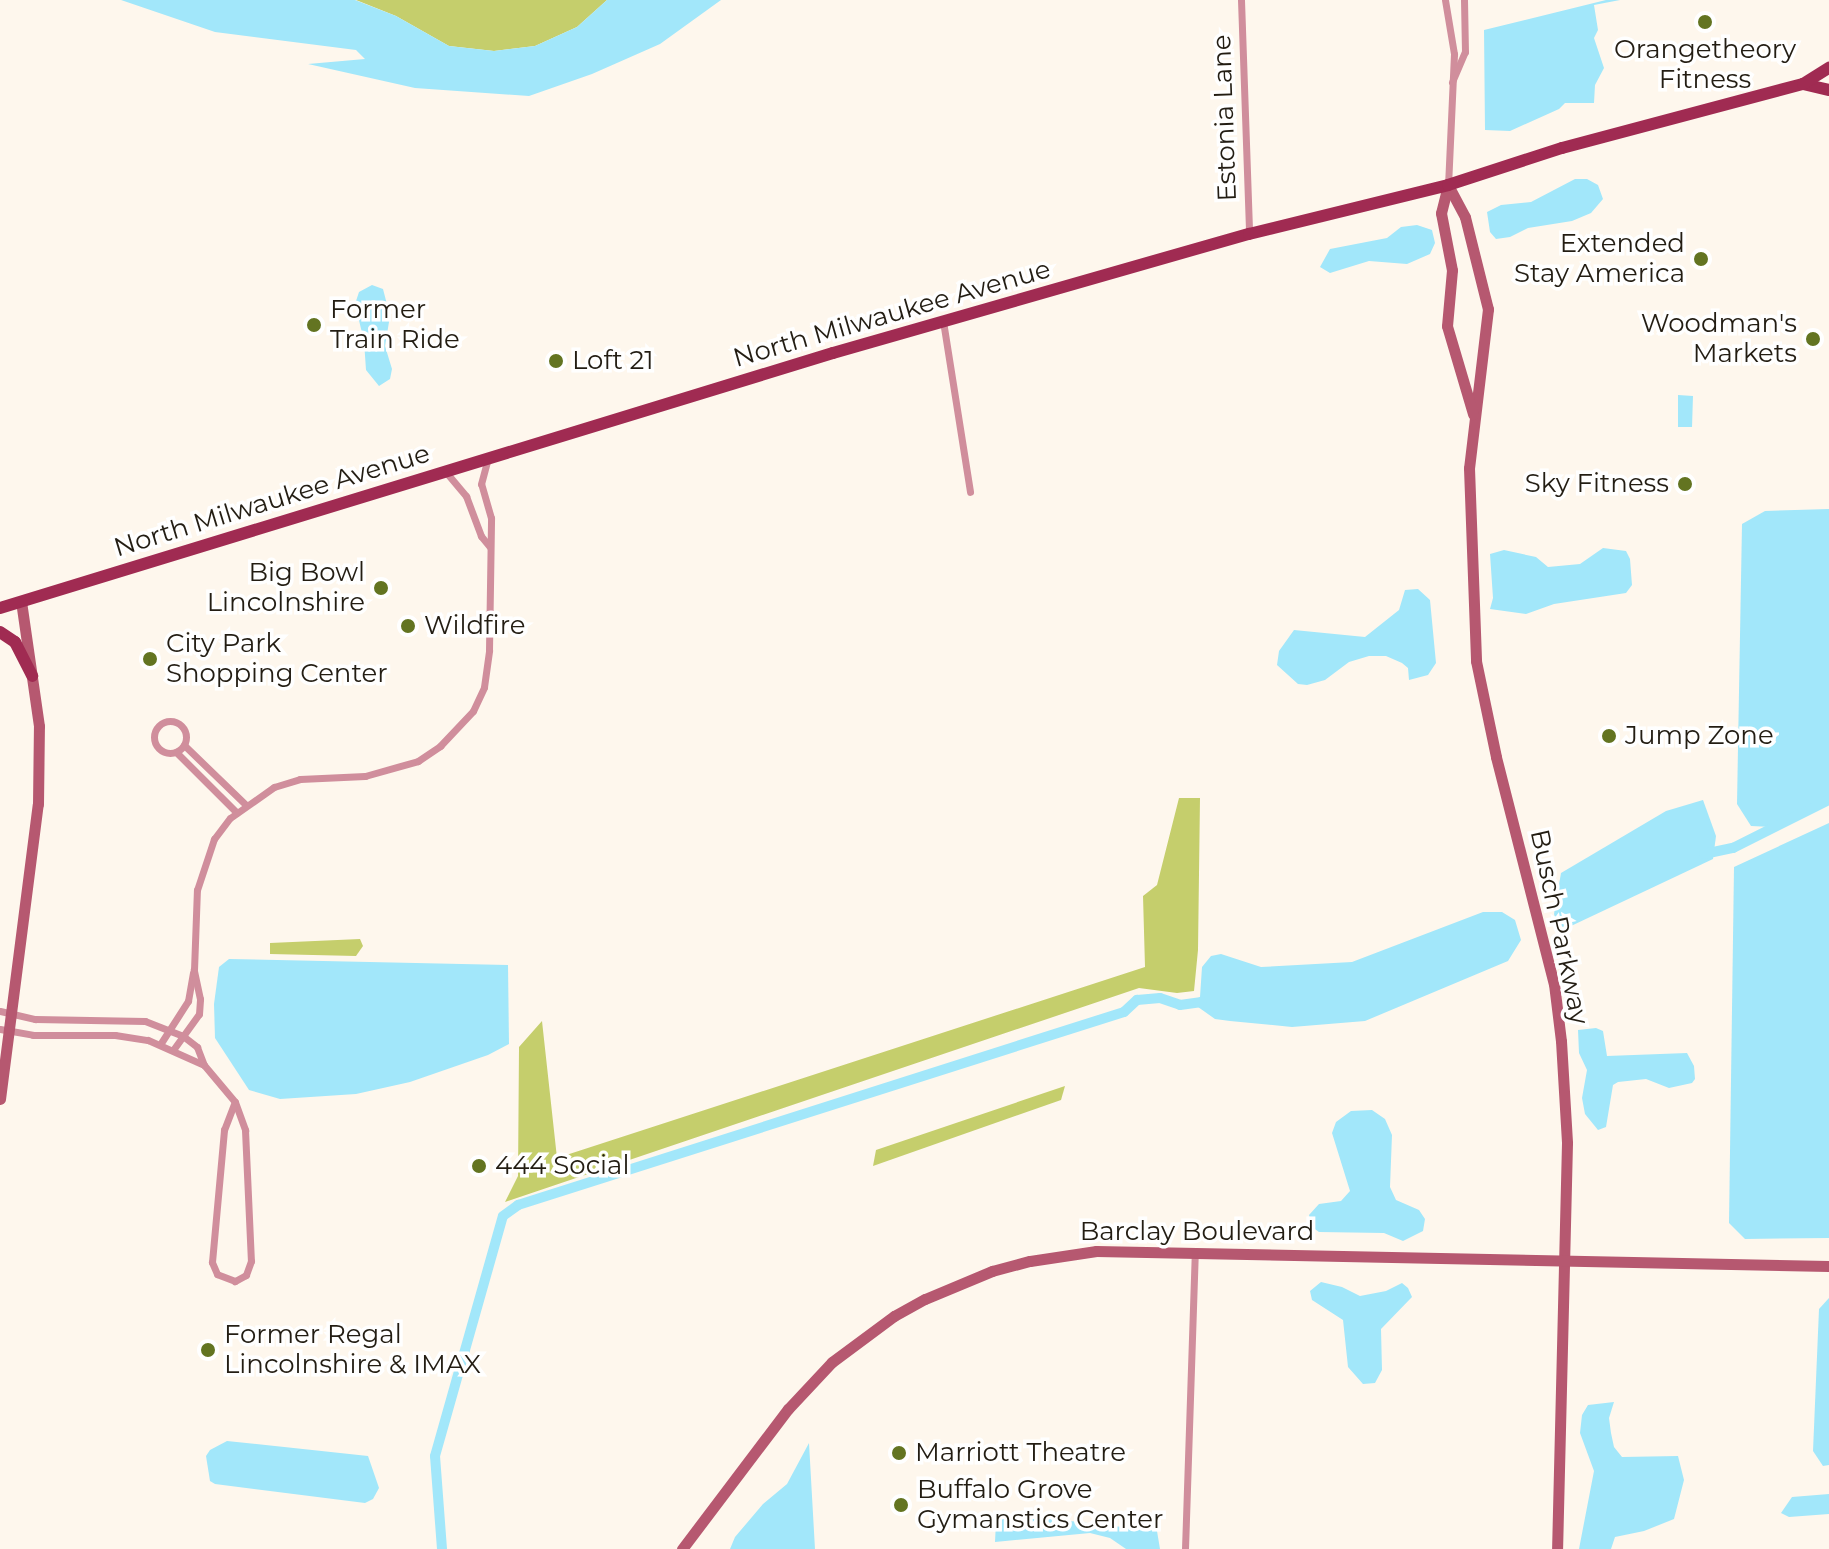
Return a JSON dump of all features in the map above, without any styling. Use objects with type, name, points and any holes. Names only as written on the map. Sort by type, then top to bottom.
[{"type":"main road","name":"North Milwaukee Avenue","points":[[0,608],[488,456],[943,321],[1249,234],[1448,185],[1562,148],[1803,84],[1829,68]]},
{"type":"main road","name":"North Milwaukee Avenue","points":[[1803,84],[1829,90]]},
{"type":"main road","points":[[0,632],[15,642],[32,676]]},
{"type":"street","name":"Estonia Lane","points":[[1241,0],[1249,234]]},
{"type":"street","points":[[1445,0],[1454,54],[1448,185]]},
{"type":"street","points":[[1447,9],[1464,4],[1464,60],[1451,84]]},
{"type":"street","name":"Busch Parkway","points":[[1448,185],[1441,213],[1452,270],[1447,326],[1473,414]]},
{"type":"street","name":"Busch Parkway","points":[[1448,185],[1465,217],[1488,309],[1481,385],[1473,414],[1469,544],[1476,661],[1496,757],[1554,984],[1566,1100],[1557,1549]]},
{"type":"street","points":[[943,321],[970,492]]},
{"type":"street","points":[[161,1043],[188,1001],[194,970],[194,920],[202,868],[214,839],[237,813],[274,787],[300,779],[392,772],[418,761],[458,730],[484,687],[489,650],[491,518],[481,484],[488,456]]},
{"type":"street","points":[[444,470],[466,496],[481,536],[490,547]]},
{"type":"street","points":[[0,1099],[5,1012],[38,804],[39,726],[21,601]]},
{"type":"street","points":[[176,752],[184,745],[186,735],[182,726],[172,721],[162,723],[155,731],[155,742],[161,750],[176,752],[237,813]]},
{"type":"street","points":[[184,745],[246,805]]},
{"type":"street","points":[[173,1050],[199,1014],[200,999],[194,970]]},
{"type":"street","points":[[5,1012],[35,1019],[145,1021],[183,1036],[197,1047],[204,1065],[235,1102],[245,1130],[251,1261],[246,1275],[235,1281],[217,1274],[212,1262],[224,1130],[235,1102]]},
{"type":"street","points":[[4,1030],[33,1035],[115,1035],[161,1043],[204,1065]]},
{"type":"street","name":"Barclay Boulevard","points":[[682,1549],[810,1384],[850,1348],[894,1316],[960,1283],[1030,1261],[1096,1251],[1829,1266]]},
{"type":"street","points":[[1185,1549],[1195,1252]]},
{"type":"green space","points":[[356,0],[607,0],[577,27],[535,46],[494,51],[449,46],[396,16]]},
{"type":"green space","points":[[1179,798],[1200,798],[1198,950],[1194,991],[1177,993],[1139,988],[505,1202],[518,1176],[519,1047],[542,1021],[557,1158],[1145,967],[1143,896],[1157,885]]},
{"type":"green space","points":[[360,939],[363,946],[356,956],[270,954],[270,943]]},
{"type":"green space","points":[[1065,1086],[1061,1100],[873,1166],[876,1150]]},
{"type":"water","points":[[121,0],[355,0],[396,16],[449,46],[494,51],[535,46],[577,27],[607,0],[721,0],[660,44],[592,74],[529,96],[415,88],[308,64],[365,59],[356,50],[215,32]]},
{"type":"water","points":[[1606,0],[1620,0],[1594,5],[1598,30],[1594,38],[1604,68],[1595,85],[1594,103],[1565,103],[1559,109],[1510,131],[1485,130],[1484,30]]},
{"type":"water","points":[[1575,179],[1587,179],[1598,185],[1603,199],[1591,213],[1572,221],[1528,228],[1510,237],[1496,239],[1490,232],[1487,212],[1501,205],[1531,202]]},
{"type":"water","points":[[1417,225],[1432,230],[1435,243],[1430,254],[1407,264],[1369,261],[1330,273],[1320,267],[1330,249],[1387,238],[1401,227]]},
{"type":"water","points":[[372,285],[383,289],[390,316],[385,346],[392,369],[390,379],[379,386],[366,370],[364,341],[355,304],[359,292]]},
{"type":"water","points":[[1678,395],[1693,396],[1692,427],[1678,427]]},
{"type":"water","points":[[1829,509],[1829,800],[1772,827],[1751,826],[1737,804],[1742,524],[1765,511]]},
{"type":"water","points":[[1603,548],[1626,551],[1630,559],[1632,585],[1626,593],[1554,604],[1526,614],[1490,609],[1493,598],[1490,554],[1504,550],[1536,557],[1548,567],[1580,564]]},
{"type":"water","points":[[1418,589],[1430,600],[1436,663],[1428,675],[1409,680],[1408,668],[1402,663],[1386,656],[1369,656],[1349,662],[1325,680],[1307,685],[1298,684],[1277,665],[1279,651],[1294,630],[1365,637],[1399,610],[1405,590]]},
{"type":"water","points":[[1703,800],[1716,836],[1713,859],[1571,926],[1558,927],[1554,914],[1561,873],[1666,811]]},
{"type":"water","points":[[1829,823],[1829,1238],[1745,1239],[1729,1223],[1734,867]]},
{"type":"water","points":[[1483,912],[1502,912],[1515,920],[1521,940],[1508,961],[1365,1021],[1292,1027],[1230,1021],[1215,1019],[1191,1002],[1200,997],[1202,967],[1211,956],[1221,954],[1261,967],[1352,962]]},
{"type":"water","points":[[229,959],[508,965],[509,1044],[488,1055],[410,1082],[356,1094],[280,1099],[249,1090],[215,1038],[214,1004],[219,967]]},
{"type":"water","points":[[1596,1028],[1603,1031],[1607,1056],[1687,1053],[1694,1066],[1695,1079],[1692,1083],[1669,1088],[1646,1079],[1618,1082],[1613,1085],[1606,1127],[1598,1130],[1585,1114],[1582,1098],[1587,1070],[1579,1053],[1578,1030]]},
{"type":"water","points":[[1372,1110],[1385,1119],[1392,1135],[1390,1187],[1396,1200],[1419,1210],[1425,1219],[1423,1231],[1403,1241],[1384,1233],[1319,1232],[1312,1227],[1309,1215],[1319,1204],[1341,1201],[1350,1191],[1332,1133],[1336,1122],[1351,1111]]},
{"type":"water","points":[[1321,1282],[1360,1296],[1386,1291],[1402,1283],[1408,1288],[1412,1297],[1381,1329],[1382,1370],[1375,1383],[1363,1384],[1348,1367],[1343,1320],[1312,1300],[1310,1291]]},
{"type":"water","points":[[1829,1298],[1829,1465],[1823,1466],[1813,1451],[1819,1309]]},
{"type":"water","points":[[1614,1402],[1609,1418],[1611,1433],[1614,1447],[1622,1457],[1678,1456],[1684,1480],[1674,1519],[1644,1531],[1615,1537],[1611,1549],[1579,1549],[1594,1471],[1580,1433],[1582,1415],[1588,1405]]},
{"type":"water","points":[[227,1441],[368,1456],[379,1488],[373,1499],[365,1503],[215,1484],[210,1481],[206,1456],[210,1450]]},
{"type":"water","points":[[809,1443],[815,1549],[730,1549],[735,1537],[763,1504],[787,1484]]},
{"type":"water","points":[[1829,1494],[1829,1514],[1789,1517],[1781,1513],[1792,1497]]},
{"type":"water","points":[[1018,1515],[1157,1531],[1160,1549],[1126,1549],[1110,1538],[1090,1533],[995,1542],[996,1522],[1002,1517]]},
{"type":"waterway","points":[[1704,854],[1733,848],[1829,800]]},
{"type":"waterway","points":[[442,1549],[435,1456],[503,1216],[518,1205],[1124,1012],[1137,1000],[1160,998],[1180,1005],[1202,1002]]},
{"type":"place","name":"Orangetheory Fitness","points":[[1705,22]]},
{"type":"place","name":"Extended Stay America","points":[[1701,259]]},
{"type":"place","name":"Former Train Ride","points":[[314,325]]},
{"type":"place","name":"Woodman's Markets","points":[[1813,339]]},
{"type":"place","name":"Loft 21","points":[[556,361]]},
{"type":"place","name":"Sky Fitness","points":[[1685,484]]},
{"type":"place","name":"Big Bowl Lincolnshire","points":[[381,588]]},
{"type":"place","name":"Wildfire","points":[[408,626]]},
{"type":"place","name":"City Park Shopping Center","points":[[150,659]]},
{"type":"place","name":"Jump Zone","points":[[1609,736]]},
{"type":"place","name":"444 Social","points":[[479,1166]]},
{"type":"place","name":"Former Regal Lincolnshire & IMAX","points":[[208,1350]]},
{"type":"place","name":"Marriott Theatre","points":[[899,1453]]},
{"type":"place","name":"Buffalo Grove Gymanstics Center","points":[[901,1505]]}]
